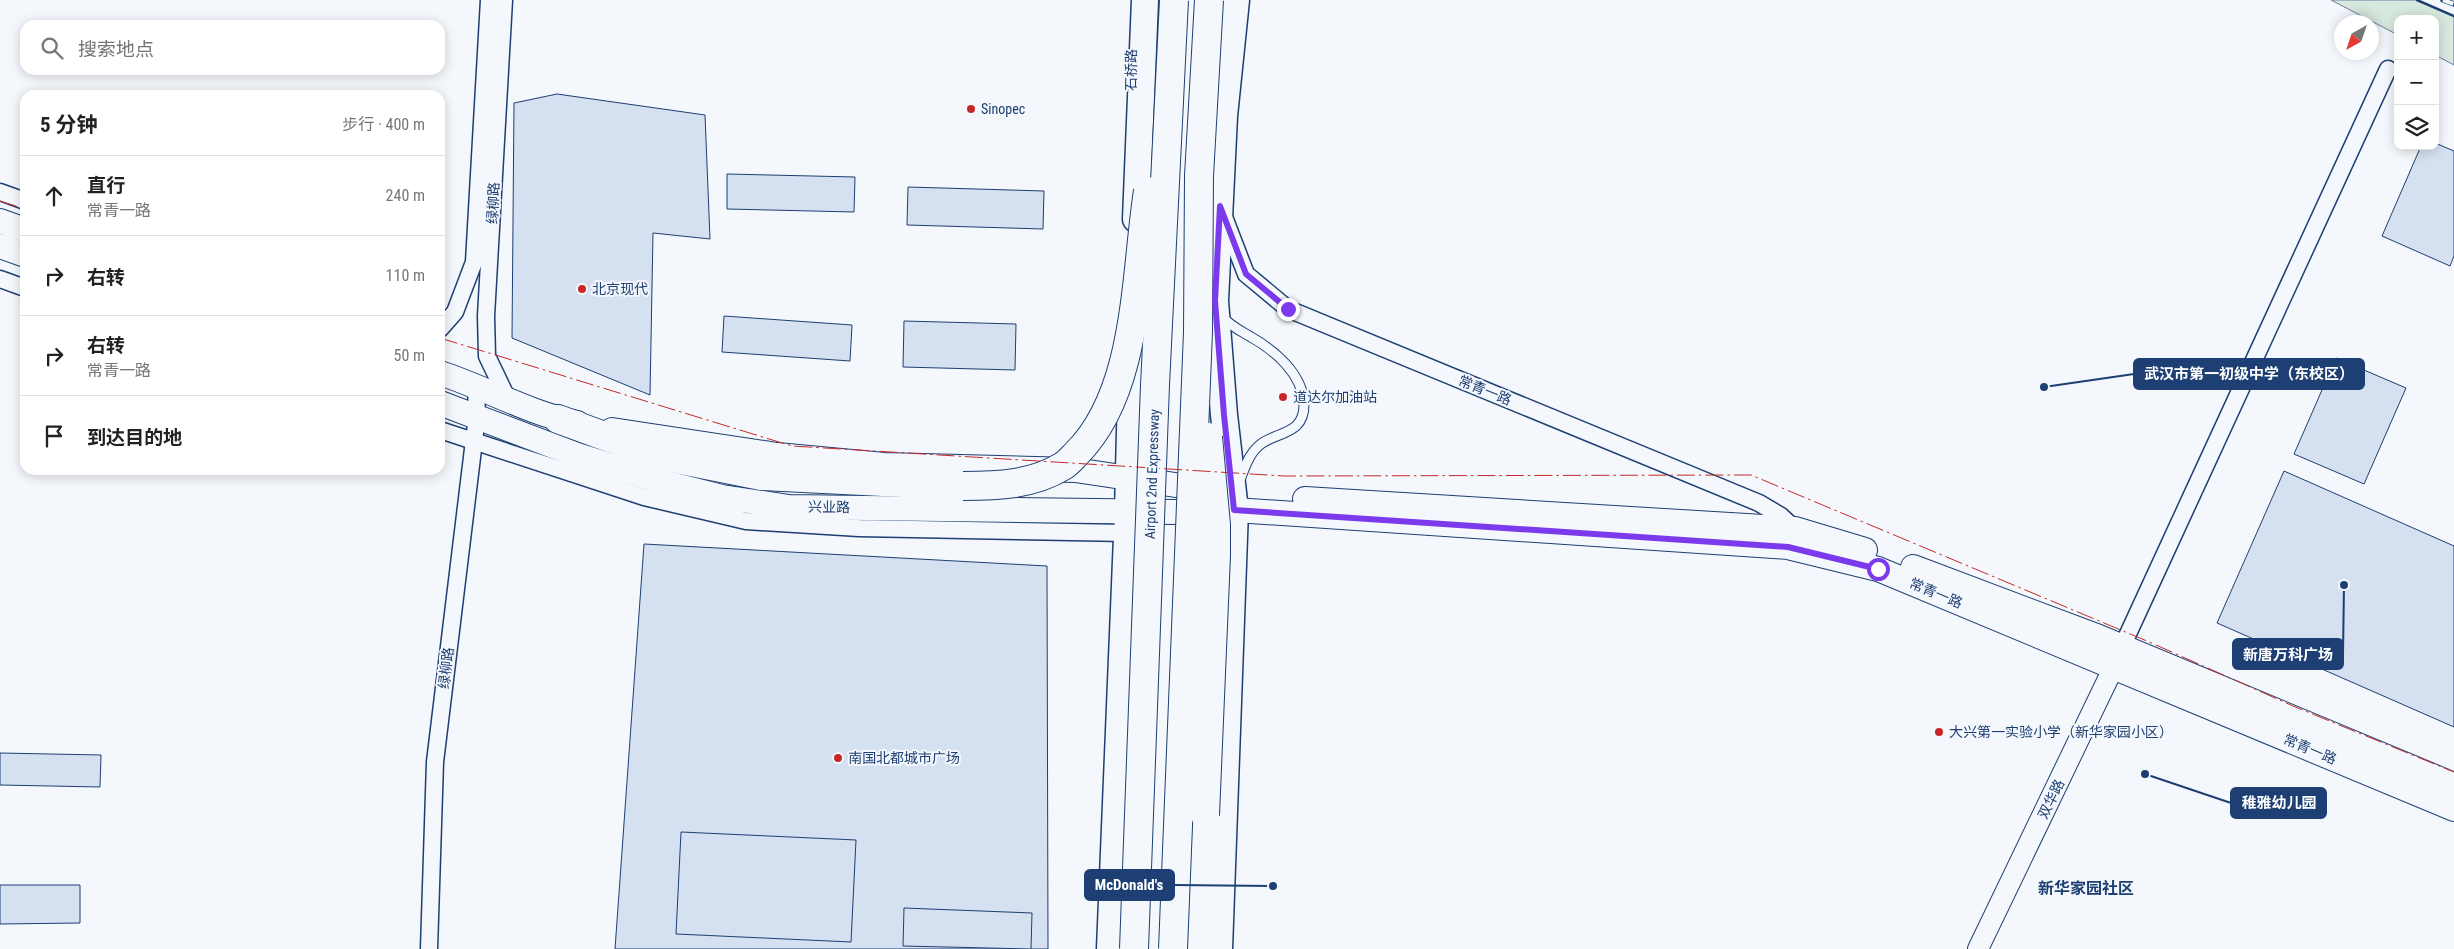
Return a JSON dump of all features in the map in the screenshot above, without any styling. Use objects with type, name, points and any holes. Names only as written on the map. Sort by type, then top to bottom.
[{"type":"highway","name":"Airport 2nd Expressway","points":[[1134,949],[1170,49],[1174,0]]},
{"type":"highway","points":[[1173,949],[1198,332],[1199,176],[1209,0]]},
{"type":"highway","points":[[558,419],[656,455],[761,476],[963,486],[1000,486],[1034,479],[1064,466],[1084,446],[1104,419],[1118,387],[1129,341],[1145,208],[1170,49]]},
{"type":"highway","points":[[1198,332],[1216,525],[1200,949]]},
{"type":"main road","points":[[1110,949],[1145,0]]},
{"type":"main road","points":[[1220,949],[1234,502],[1224,415],[1215,301],[1224,116],[1236,0]]},
{"type":"main road","points":[[0,221],[20,228]]},
{"type":"main road","points":[[0,246],[20,253]]},
{"type":"main road","points":[[445,372],[509,402],[558,419],[636,435],[693,441],[778,455],[884,465],[1075,470],[1128,477],[1234,502]]},
{"type":"main road","name":"兴业路","points":[[445,405],[577,455],[662,482],[722,497],[779,506],[1127,522],[1234,502]]},
{"type":"main road","name":"常青一路","points":[[1234,502],[1788,547],[1878,569],[2454,785]]},
{"type":"main road","name":"常青一路","points":[[1234,502],[1795,530],[1884,556],[2119,658],[2454,809]]},
{"type":"street","name":"绿柳路","points":[[445,323],[455,312],[474,262],[489,0]]},
{"type":"street","name":"绿柳路","points":[[504,0],[486,316],[488,356],[509,402]]},
{"type":"street","name":"石桥路","points":[[1132,0],[1131,111],[1140,138]]},
{"type":"street","points":[[2119,658],[2388,69]]},
{"type":"street","points":[[0,192],[20,199]]},
{"type":"street","name":"常青一路","points":[[1220,206],[1246,274],[1288,309],[1759,503],[1781,516],[1795,530]]},
{"type":"street","points":[[0,279],[20,286]]},
{"type":"street","name":"绿柳路","points":[[428,949],[435,762],[477,416],[476,387]]},
{"type":"street","points":[[445,432],[644,496],[746,520],[859,528],[1127,522]]},
{"type":"street","name":"双华路","points":[[1978,949],[2119,658]]},
{"type":"lane","points":[[1215,301],[1224,319],[1270,349],[1285,364],[1296,378],[1304,404],[1302,413],[1292,431],[1261,444],[1249,457],[1234,502]]},
{"type":"shaded area","points":[[2331,0],[2417,0],[2454,16],[2454,65],[2439,57],[2439,15],[2394,15],[2394,33],[2379,25],[2379,15],[2360,15]]},
{"type":"building","name":"北京现代","points":[[557,94],[705,115],[710,239],[653,233],[650,395],[512,338],[514,103]]},
{"type":"building","points":[[2439,145],[2454,151],[2454,256],[2450,266],[2382,236],[2419,150],[2439,150]]},
{"type":"building","points":[[727,174],[855,177],[854,212],[727,209]]},
{"type":"building","points":[[908,187],[1044,191],[1043,229],[907,225]]},
{"type":"building","points":[[724,316],[852,325],[850,361],[722,352]]},
{"type":"building","points":[[904,321],[1016,324],[1015,370],[903,367]]},
{"type":"building","points":[[2336,358],[2406,388],[2364,484],[2294,454]]},
{"type":"building","points":[[2284,471],[2454,546],[2454,727],[2217,623]]},
{"type":"building","name":"南国北都城市广场","points":[[644,544],[1047,566],[1048,949],[615,949]]},
{"type":"building","points":[[0,753],[101,755],[100,787],[0,785]]},
{"type":"building","points":[[681,832],[856,840],[851,942],[676,934]]},
{"type":"building","points":[[0,885],[80,885],[80,923],[0,924]]},
{"type":"building","points":[[904,908],[1032,913],[1031,949],[903,946]]},
{"type":"railway","points":[[2443,0],[2454,4]]},
{"type":"wall","points":[[2417,0],[2454,16]]},
{"type":"power","points":[[0,201],[20,207]]},
{"type":"power","points":[[445,340],[792,446],[1284,476],[1751,475],[2147,641],[2293,706],[2454,772]]},
{"type":"place","name":"Sinopec","points":[[971,109]]},
{"type":"place","name":"北京现代","points":[[582,289]]},
{"type":"place","name":"武汉市第一初级中学（东校区）","points":[[2044,387]]},
{"type":"place","name":"道达尔加油站","points":[[1283,397]]},
{"type":"place","name":"新唐万科广场","points":[[2344,585]]},
{"type":"place","name":"大兴第一实验小学（新华家园小区）","points":[[1939,732]]},
{"type":"place","name":"南国北都城市广场","points":[[838,758]]},
{"type":"place","name":"稚雅幼儿园","points":[[2145,774]]},
{"type":"place","name":"McDonald's","points":[[1273,886]]},
{"type":"district","name":"新华家园社区","points":[[2086,888]]},
{"type":"route","points":[[1288,309],[1246,274],[1220,206],[1215,301],[1234,510],[1788,547],[1878,569]]}]
